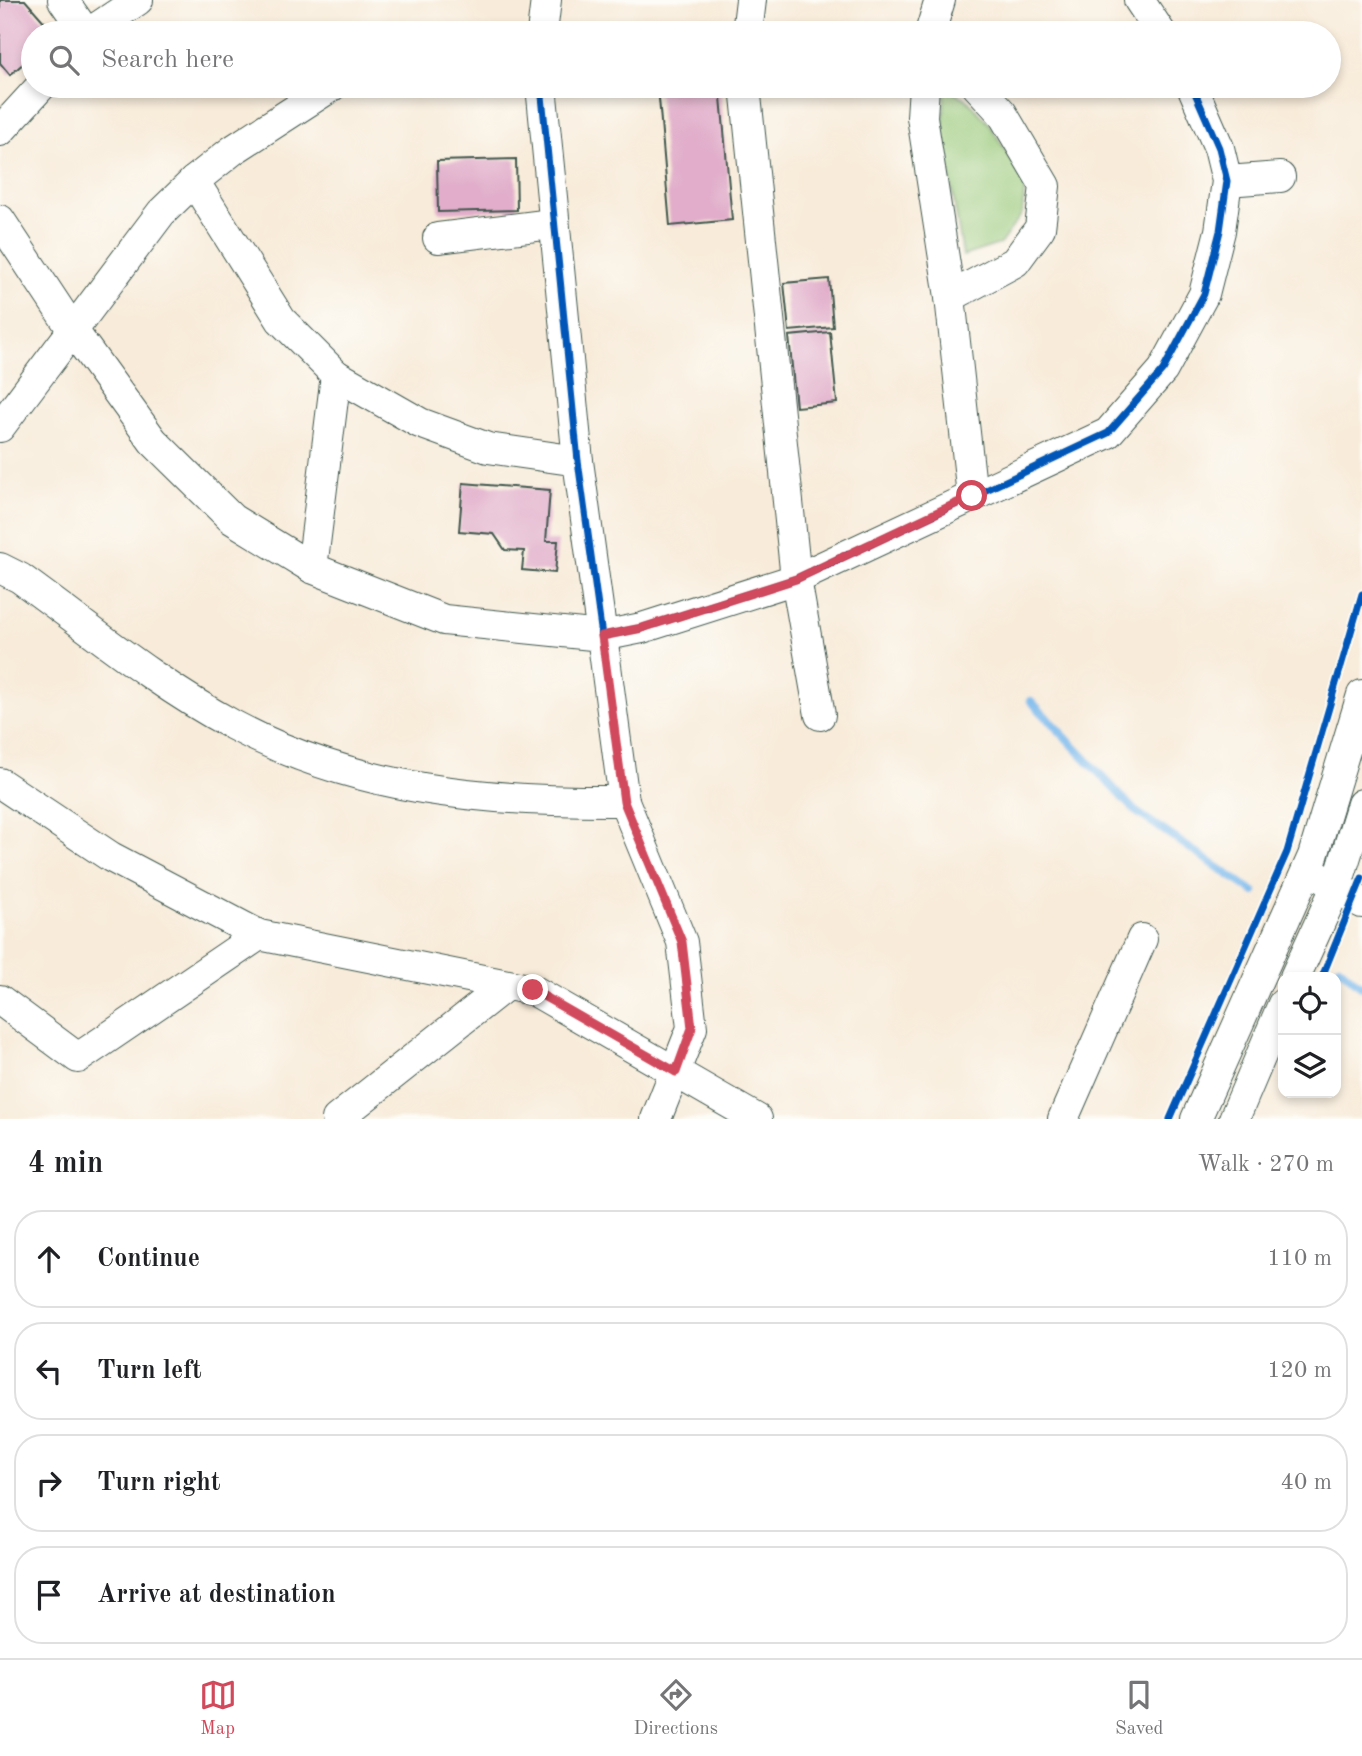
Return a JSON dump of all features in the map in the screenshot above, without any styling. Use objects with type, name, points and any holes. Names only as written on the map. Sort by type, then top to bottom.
[{"type":"street","points":[[63,0],[79,21]]},
{"type":"street","points":[[106,21],[138,0]]},
{"type":"street","points":[[543,21],[546,0]]},
{"type":"street","points":[[748,21],[751,0]]},
{"type":"street","points":[[934,21],[940,0]]},
{"type":"street","points":[[1139,0],[1153,21]]},
{"type":"street","points":[[0,131],[30,98]]},
{"type":"street","points":[[0,427],[161,213],[194,181],[233,150],[313,98]]},
{"type":"street","points":[[542,98],[552,224],[578,461],[624,802],[682,942],[692,1028],[656,1119]]},
{"type":"street","points":[[746,98],[796,579],[820,715]]},
{"type":"street","points":[[923,98],[922,117],[950,297],[972,496]]},
{"type":"street","points":[[950,297],[1015,262],[1040,228],[1045,186],[1002,113],[988,98]]},
{"type":"street","points":[[0,220],[74,332],[153,441],[232,519],[312,568],[444,620],[602,636],[642,628],[796,579],[1108,433],[1163,370],[1204,294],[1220,230],[1227,181],[1219,148],[1197,98]]},
{"type":"street","points":[[1227,181],[1280,177]]},
{"type":"street","points":[[194,181],[281,320],[336,375],[420,423],[488,448],[578,461]]},
{"type":"street","points":[[438,237],[552,224]]},
{"type":"street","points":[[312,568],[336,375]]},
{"type":"street","points":[[0,568],[20,578],[232,724],[298,755],[377,780],[449,794],[542,802],[624,802]]},
{"type":"street","points":[[1196,1119],[1306,870],[1362,695]]},
{"type":"street","points":[[0,783],[111,857],[259,936],[533,990],[757,1119]]},
{"type":"street","points":[[1297,972],[1337,885],[1362,804]]},
{"type":"street","points":[[1306,870],[1337,885],[1362,903]]},
{"type":"street","points":[[0,1000],[78,1058],[259,936]]},
{"type":"street","points":[[1063,1119],[1142,939]]},
{"type":"street","points":[[337,1119],[505,986]]},
{"type":"street","points":[[1234,1119],[1278,1016]]},
{"type":"green space","points":[[945,98],[965,98],[988,122],[1025,183],[1022,214],[1000,244],[963,256],[943,133]]},
{"type":"building","points":[[0,0],[25,0],[43,21],[21,21],[21,65],[10,75],[0,63]]},
{"type":"building","points":[[659,98],[721,98],[732,220],[670,226]]},
{"type":"building","points":[[516,159],[517,210],[438,212],[437,161]]},
{"type":"building","points":[[829,279],[833,327],[789,331],[784,283]]},
{"type":"building","points":[[830,332],[837,403],[796,407],[789,336]]},
{"type":"building","points":[[463,483],[550,490],[546,541],[558,541],[555,573],[522,570],[524,551],[505,550],[494,534],[459,531]]},
{"type":"waterway","points":[[1031,701],[1135,811],[1254,892]]},
{"type":"waterway","points":[[1339,967],[1362,987]]},
{"type":"cycle path","points":[[542,98],[578,461],[602,636],[642,628],[796,579],[1108,433],[1163,370],[1204,294],[1220,231],[1227,181],[1219,148],[1197,98]]},
{"type":"cycle path","points":[[1170,1119],[1287,852],[1362,594]]},
{"type":"cycle path","points":[[1324,972],[1362,878]]},
{"type":"route","points":[[533,990],[676,1072],[692,1028],[682,942],[624,802],[602,636],[642,628],[796,579],[972,496]]}]
